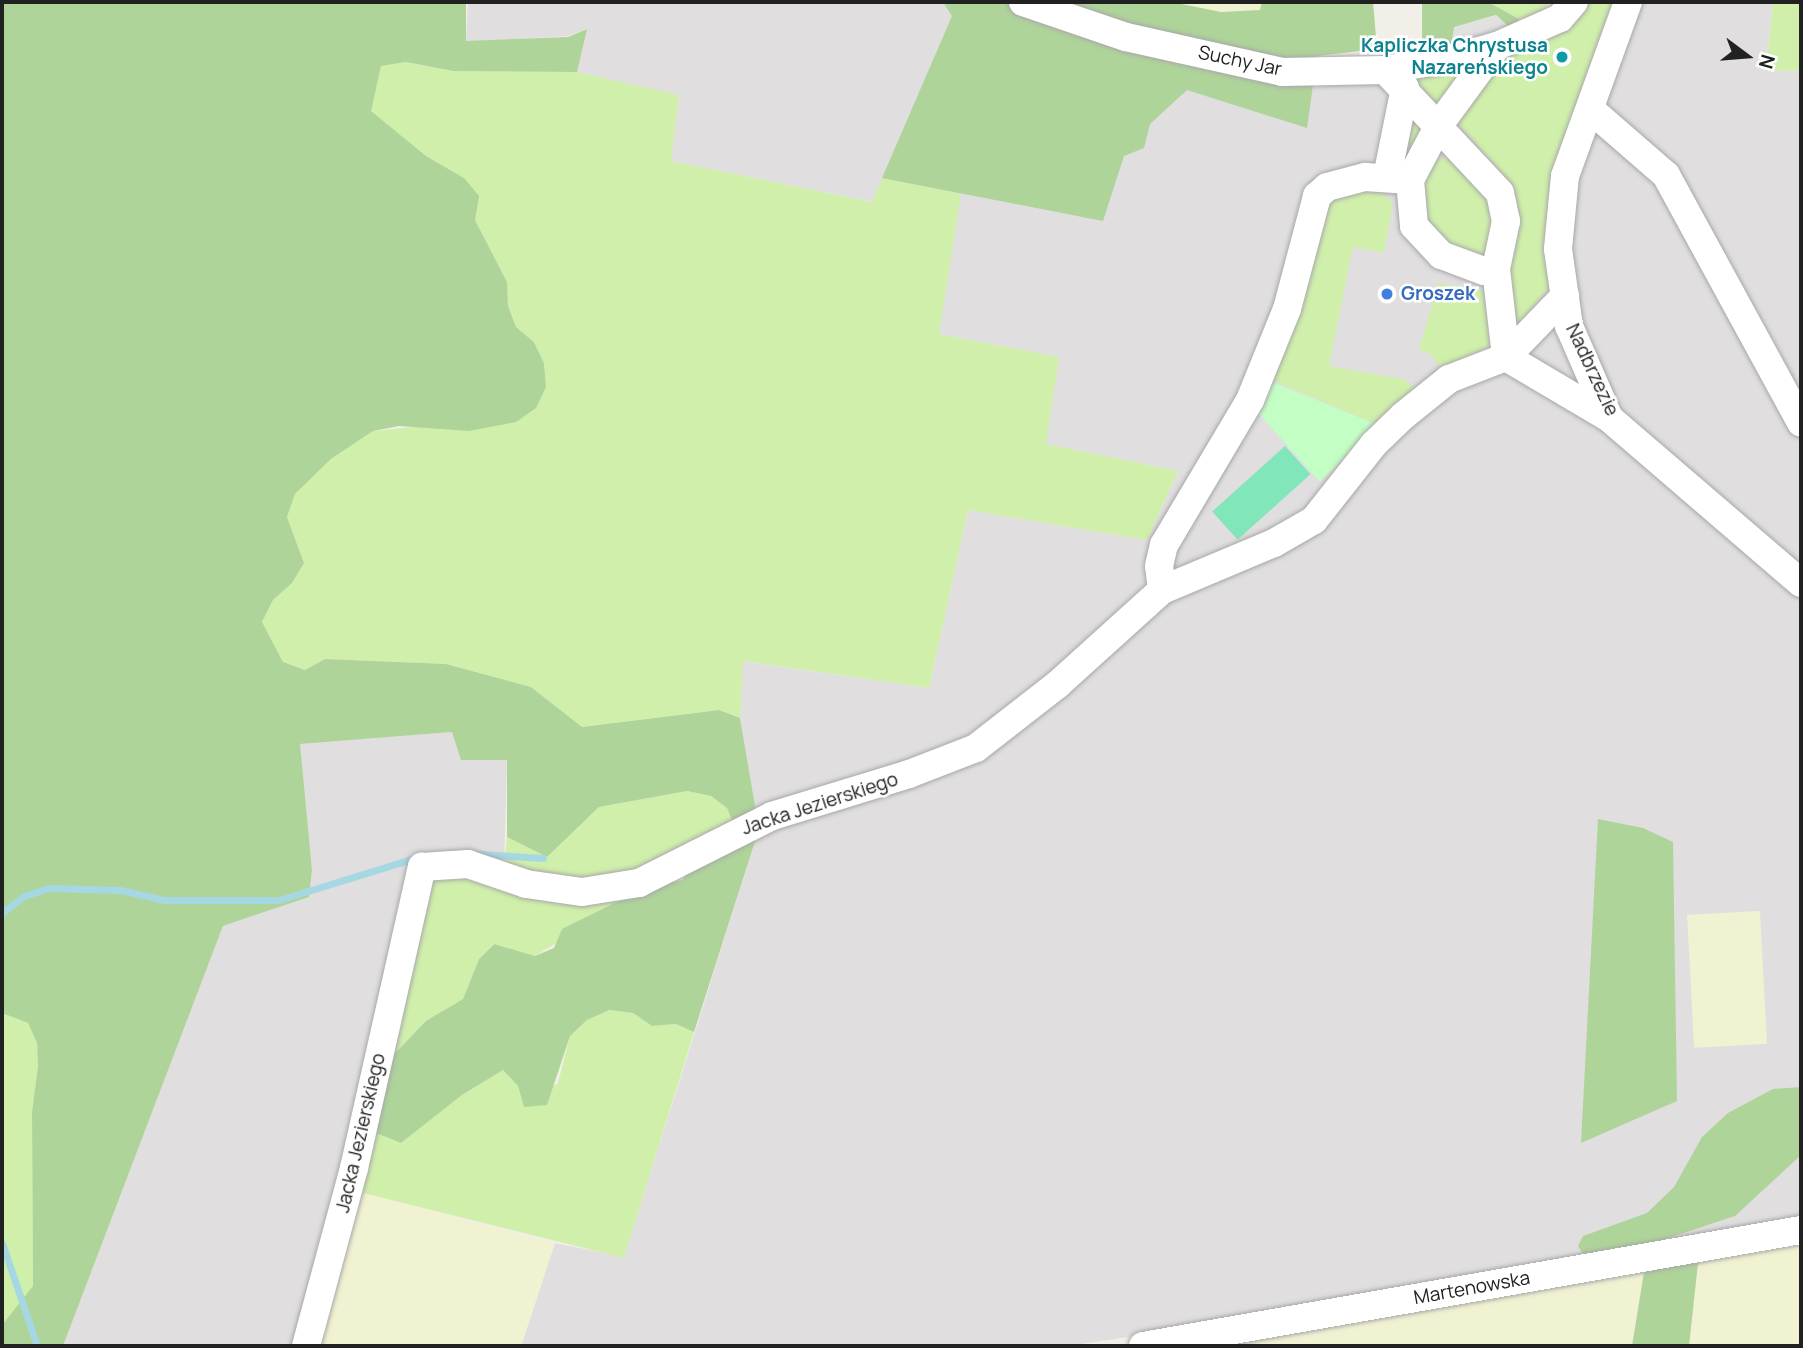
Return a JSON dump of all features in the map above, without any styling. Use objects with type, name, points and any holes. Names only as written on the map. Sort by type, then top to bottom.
[{"type":"street","name":"Suchy Jar","points":[[1023,2],[1126,37],[1282,72],[1395,79],[1497,46],[1560,18],[1574,2]]},
{"type":"street","name":"Nadbrzezie","points":[[1628,2],[1565,176],[1558,249],[1569,326],[1609,418],[1801,583]]},
{"type":"street","points":[[1497,46],[1399,178],[1327,187],[1317,196],[1287,309],[1250,400],[1167,536],[1158,566],[1162,590],[1274,544],[1314,520],[1374,444],[1403,416],[1449,379],[1506,357],[1565,296]]},
{"type":"street","points":[[1395,79],[1500,193],[1506,221],[1496,269],[1506,357]]},
{"type":"street","points":[[1395,79],[1399,178],[1422,239],[1441,255],[1484,271],[1496,269]]},
{"type":"street","points":[[1590,109],[1666,175],[1801,423]]},
{"type":"street","points":[[1506,357],[1609,418]]},
{"type":"street","name":"Jacka Jezierskiego","points":[[306,1346],[354,1168],[422,867],[468,864],[526,884],[582,892],[639,883],[772,816],[909,774],[976,748],[1057,685],[1162,590]]},
{"type":"street","name":"Martenowska","points":[[1143,1346],[1801,1230]]},
{"type":"shaded area","points":[[468,2],[979,2],[1202,71],[1318,87],[1507,59],[1564,25],[1589,2],[1773,2],[1766,71],[1801,70],[1801,1225],[1498,1281],[1068,1346],[521,1346],[555,1243],[624,1257],[759,829],[740,718],[742,661],[929,688],[968,510],[1147,540],[1178,471],[1045,444],[1058,357],[939,334],[873,202],[670,161],[679,96],[577,72],[586,29],[568,36],[466,42]]},
{"type":"shaded area","points":[[1496,15],[1511,29],[1451,46],[1454,27]]},
{"type":"shaded area","points":[[452,732],[507,760],[504,868],[298,1346],[63,1346],[223,926],[309,897],[312,870],[299,744]]},
{"type":"green space","points":[[2,2],[466,2],[466,41],[568,37],[587,29],[577,72],[453,71],[406,62],[381,66],[371,111],[426,156],[464,178],[479,196],[475,220],[507,282],[508,306],[516,327],[534,342],[544,363],[546,387],[536,408],[516,422],[469,431],[399,426],[373,431],[331,459],[295,494],[287,517],[304,563],[292,583],[273,600],[262,622],[283,662],[305,670],[325,659],[446,664],[531,687],[582,727],[719,710],[740,718],[759,829],[694,1032],[676,1024],[652,1026],[633,1013],[610,1010],[587,1020],[570,1036],[547,1105],[524,1107],[518,1086],[503,1070],[462,1095],[401,1143],[369,1130],[384,1065],[426,1021],[463,999],[479,959],[494,944],[535,956],[554,948],[562,929],[643,889],[682,880],[697,862],[738,835],[727,808],[711,796],[687,791],[599,807],[547,857],[507,837],[507,760],[461,760],[452,732],[300,744],[312,870],[309,897],[223,926],[63,1346],[2,1346],[2,1325],[33,1286],[32,1112],[38,1066],[37,1043],[28,1023],[2,1013]]},
{"type":"green space","points":[[943,2],[1172,2],[1221,12],[1260,10],[1262,2],[1373,2],[1377,49],[1317,56],[1307,128],[1187,90],[1150,124],[1144,148],[1124,156],[1103,221],[882,178],[952,16]]},
{"type":"green space","points":[[1172,2],[1262,2],[1260,10],[1221,12]]},
{"type":"green space","points":[[1422,2],[1488,2],[1519,19],[1511,29],[1496,15],[1475,21],[1451,46],[1422,52]]},
{"type":"green space","points":[[1488,2],[1549,2],[1544,12],[1519,19]]},
{"type":"green space","points":[[1589,2],[1619,2],[1553,283],[1518,324],[1509,321],[1505,281],[1514,186],[1456,122],[1510,53],[1564,25]]},
{"type":"green space","points":[[1773,2],[1801,2],[1801,70],[1766,71]]},
{"type":"green space","points":[[406,62],[453,71],[577,72],[679,95],[671,161],[872,202],[882,178],[961,194],[939,334],[1059,357],[1046,444],[1178,471],[1147,540],[968,510],[929,688],[743,661],[740,718],[719,710],[582,727],[531,687],[446,664],[325,659],[305,670],[283,662],[262,622],[273,600],[292,583],[304,563],[287,517],[295,494],[331,459],[373,431],[423,426],[546,387],[544,363],[534,342],[516,327],[508,306],[507,282],[475,220],[464,178],[426,156],[370,111],[381,66]]},
{"type":"green space","points":[[1469,69],[1437,111],[1415,88],[1416,77]]},
{"type":"green space","points":[[1408,110],[1425,119],[1416,146],[1404,157]]},
{"type":"green space","points":[[1449,157],[1496,206],[1489,254],[1454,252],[1428,225],[1421,186],[1433,160]]},
{"type":"green space","points":[[1373,185],[1393,203],[1384,253],[1353,247],[1329,366],[1403,379],[1412,386],[1410,400],[1378,425],[1267,378],[1319,206],[1337,189]]},
{"type":"green space","points":[[1438,283],[1491,292],[1492,343],[1451,368],[1439,366],[1431,354],[1419,350]]},
{"type":"green space","points":[[1272,382],[1378,425],[1320,482],[1258,413]]},
{"type":"green space","points":[[1285,446],[1310,474],[1238,540],[1212,512]]},
{"type":"green space","points":[[687,791],[711,796],[727,808],[734,825],[678,859],[582,886],[504,868],[507,837],[547,857],[599,807]]},
{"type":"green space","points":[[1598,819],[1643,828],[1673,842],[1677,1101],[1581,1143]]},
{"type":"green space","points":[[425,874],[643,889],[535,956],[493,944],[479,959],[463,999],[426,1021],[384,1065]]},
{"type":"green space","points":[[1760,911],[1767,1044],[1694,1048],[1687,915]]},
{"type":"green space","points":[[611,1010],[633,1013],[652,1026],[676,1024],[694,1032],[624,1258],[355,1191],[369,1130],[401,1143],[462,1095],[503,1070],[518,1086],[524,1106],[558,1083],[570,1036],[587,1020]]},
{"type":"green space","points":[[2,1013],[28,1023],[37,1043],[38,1066],[32,1112],[33,1287],[2,1325]]},
{"type":"green space","points":[[1801,1087],[1801,1155],[1735,1216],[1635,1249],[1584,1256],[1578,1246],[1583,1236],[1647,1213],[1674,1187],[1702,1137],[1728,1113],[1773,1089]]},
{"type":"green space","points":[[355,1191],[555,1243],[521,1346],[313,1346]]},
{"type":"green space","points":[[1801,1245],[1801,1346],[1689,1346],[1699,1254]]},
{"type":"green space","points":[[1699,1254],[1689,1346],[1632,1346],[1645,1266]]},
{"type":"green space","points":[[1645,1266],[1632,1346],[1191,1346]]},
{"type":"waterway","points":[[467,853],[543,858]]},
{"type":"waterway","points":[[2,913],[24,896],[49,888],[120,890],[164,900],[279,900],[424,855]]},
{"type":"waterway","points":[[2,1243],[37,1346]]},
{"type":"place","name":"Kapliczka Chrystusa Nazareńskiego","points":[[1562,57]]},
{"type":"place","name":"Groszek","points":[[1387,294]]}]
